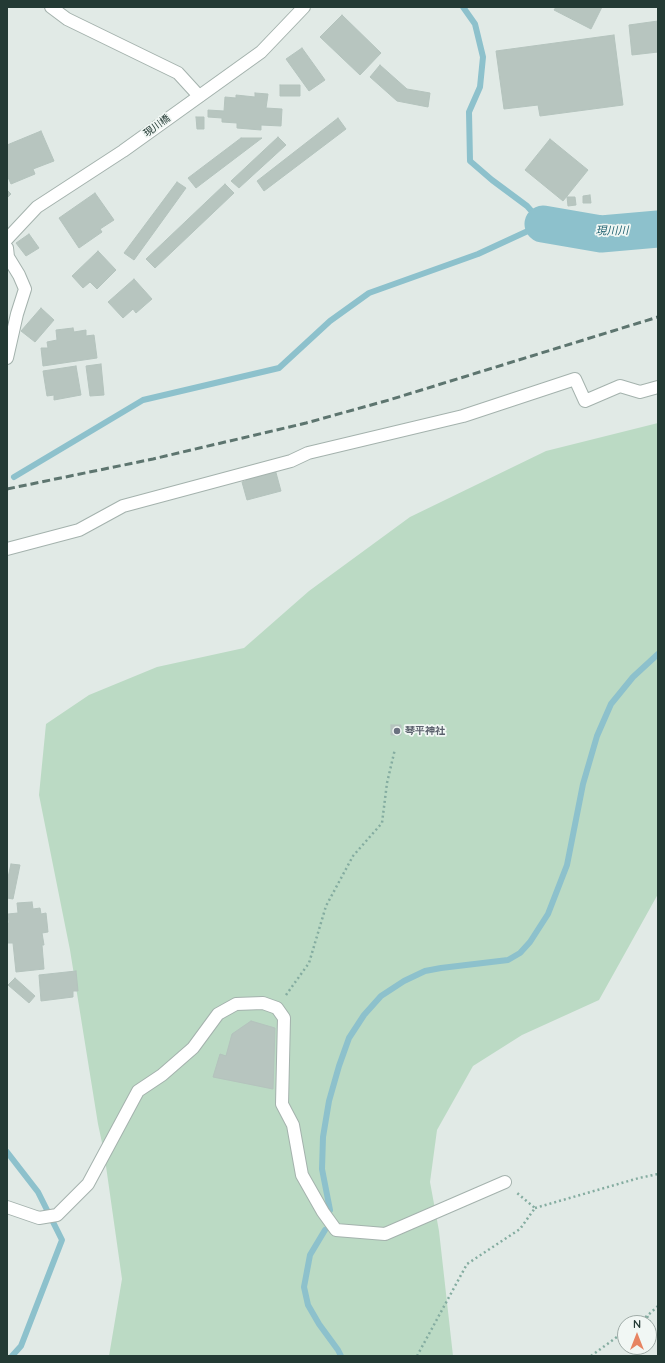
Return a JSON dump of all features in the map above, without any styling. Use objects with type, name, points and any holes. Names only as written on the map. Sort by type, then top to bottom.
[{"type":"street","points":[[51,7],[67,19],[178,73],[199,96]]},
{"type":"street","name":"現川橋","points":[[7,239],[37,207],[123,151],[261,52],[304,7]]},
{"type":"street","points":[[7,248],[8,257],[19,275],[25,289],[17,314],[7,358]]},
{"type":"street","points":[[7,549],[79,530],[123,506],[291,461],[308,453],[463,416],[575,379],[585,401],[620,386],[640,392],[658,387]]},
{"type":"street","points":[[7,1206],[39,1218],[57,1215],[88,1184],[138,1091],[162,1075],[193,1048],[218,1014],[236,1004],[263,1003],[277,1008],[284,1018],[282,1104],[293,1125],[302,1175],[323,1212],[336,1230],[385,1234],[505,1182]]},
{"type":"path","points":[[277,1008],[309,963],[326,906],[353,856],[382,824],[387,783],[395,749]]},
{"type":"path","points":[[417,1356],[466,1264],[520,1228],[535,1208],[639,1178],[658,1174]]},
{"type":"path","points":[[505,1182],[535,1208]]},
{"type":"path","points":[[648,1315],[658,1306]]},
{"type":"path","points":[[591,1356],[617,1337]]},
{"type":"green space","points":[[658,423],[658,894],[599,1000],[522,1035],[473,1066],[437,1130],[430,1182],[439,1231],[453,1356],[109,1356],[122,1279],[104,1152],[98,1124],[70,950],[39,795],[46,724],[89,695],[157,667],[244,648],[309,591],[410,517],[546,451]]},
{"type":"building","points":[[556,7],[602,7],[591,29],[554,10]]},
{"type":"building","points":[[342,15],[381,53],[360,75],[320,37]]},
{"type":"building","points":[[658,21],[658,52],[632,55],[629,25]]},
{"type":"building","points":[[614,35],[623,105],[540,116],[538,105],[504,109],[496,51]]},
{"type":"building","points":[[302,48],[325,80],[309,91],[286,59]]},
{"type":"building","points":[[380,65],[407,89],[430,93],[428,107],[397,101],[370,77]]},
{"type":"building","points":[[280,85],[300,85],[300,96],[280,96]]},
{"type":"building","points":[[255,93],[268,94],[266,108],[282,109],[281,126],[261,125],[261,130],[237,128],[237,123],[222,122],[222,118],[208,117],[208,110],[224,111],[225,97],[236,98],[236,95],[255,97]]},
{"type":"building","points":[[196,117],[204,117],[204,129],[197,129]]},
{"type":"building","points":[[338,118],[346,129],[264,191],[257,181]]},
{"type":"building","points":[[41,131],[54,161],[33,169],[35,174],[11,184],[7,175],[7,145]]},
{"type":"building","points":[[278,137],[286,145],[239,188],[231,181]]},
{"type":"building","points":[[241,138],[262,138],[196,188],[188,178]]},
{"type":"building","points":[[550,139],[588,170],[563,201],[525,170]]},
{"type":"building","points":[[177,182],[186,188],[134,260],[124,253]]},
{"type":"building","points":[[225,184],[234,193],[155,268],[146,259]]},
{"type":"building","points":[[7,190],[11,194],[7,198]]},
{"type":"building","points":[[95,193],[114,220],[100,229],[102,232],[79,248],[59,218]]},
{"type":"building","points":[[590,195],[591,203],[583,203],[583,196]]},
{"type":"building","points":[[567,197],[575,197],[576,205],[568,206]]},
{"type":"building","points":[[29,234],[39,248],[26,256],[16,243]]},
{"type":"building","points":[[98,251],[116,270],[97,289],[90,282],[83,288],[72,276]]},
{"type":"building","points":[[134,279],[152,299],[136,313],[133,309],[123,318],[108,302]]},
{"type":"building","points":[[41,308],[54,320],[35,342],[21,331]]},
{"type":"building","points":[[73,328],[74,332],[86,330],[86,336],[94,335],[97,358],[43,366],[41,348],[48,348],[47,342],[57,340],[56,330]]},
{"type":"building","points":[[101,364],[104,395],[90,396],[86,366]]},
{"type":"building","points":[[76,366],[81,395],[54,400],[54,395],[47,396],[43,371]]},
{"type":"building","points":[[275,469],[281,491],[247,500],[242,482],[246,481],[245,477]]},
{"type":"building","points":[[391,725],[401,725],[401,735],[391,735]]},
{"type":"building","points":[[11,864],[20,865],[13,899],[7,898],[7,882]]},
{"type":"building","points":[[32,902],[33,909],[40,908],[41,914],[46,913],[48,932],[42,933],[44,945],[42,945],[44,969],[16,972],[13,943],[7,943],[7,923],[9,923],[8,914],[18,913],[17,903]]},
{"type":"building","points":[[76,971],[78,991],[73,991],[73,997],[41,1001],[39,975]]},
{"type":"building","points":[[15,978],[35,996],[29,1003],[8,985]]},
{"type":"building","points":[[251,1021],[275,1028],[273,1089],[213,1077],[220,1054],[226,1056],[232,1034]]},
{"type":"waterway","points":[[14,477],[143,400],[279,368],[330,321],[369,293],[478,254],[543,224],[527,206],[492,180],[470,161],[469,112],[480,87],[483,57],[475,24],[463,7]]},
{"type":"waterway","name":"現川川","points":[[543,224],[601,234],[658,229]]},
{"type":"waterway","points":[[330,1210],[322,1169],[323,1137],[329,1101],[349,1038],[364,1015],[381,996],[404,981],[425,971],[508,960],[520,953],[530,942],[548,914],[567,865],[583,784],[597,736],[611,704],[633,677],[658,654]]},
{"type":"waterway","points":[[7,1152],[38,1192],[62,1240],[21,1346],[12,1356]]},
{"type":"waterway","points":[[325,1230],[310,1255],[304,1287],[308,1305],[341,1356]]},
{"type":"railway","points":[[7,489],[153,459],[306,423],[389,400],[658,317]]},
{"type":"place","name":"琴平神社","points":[[397,731]]}]
